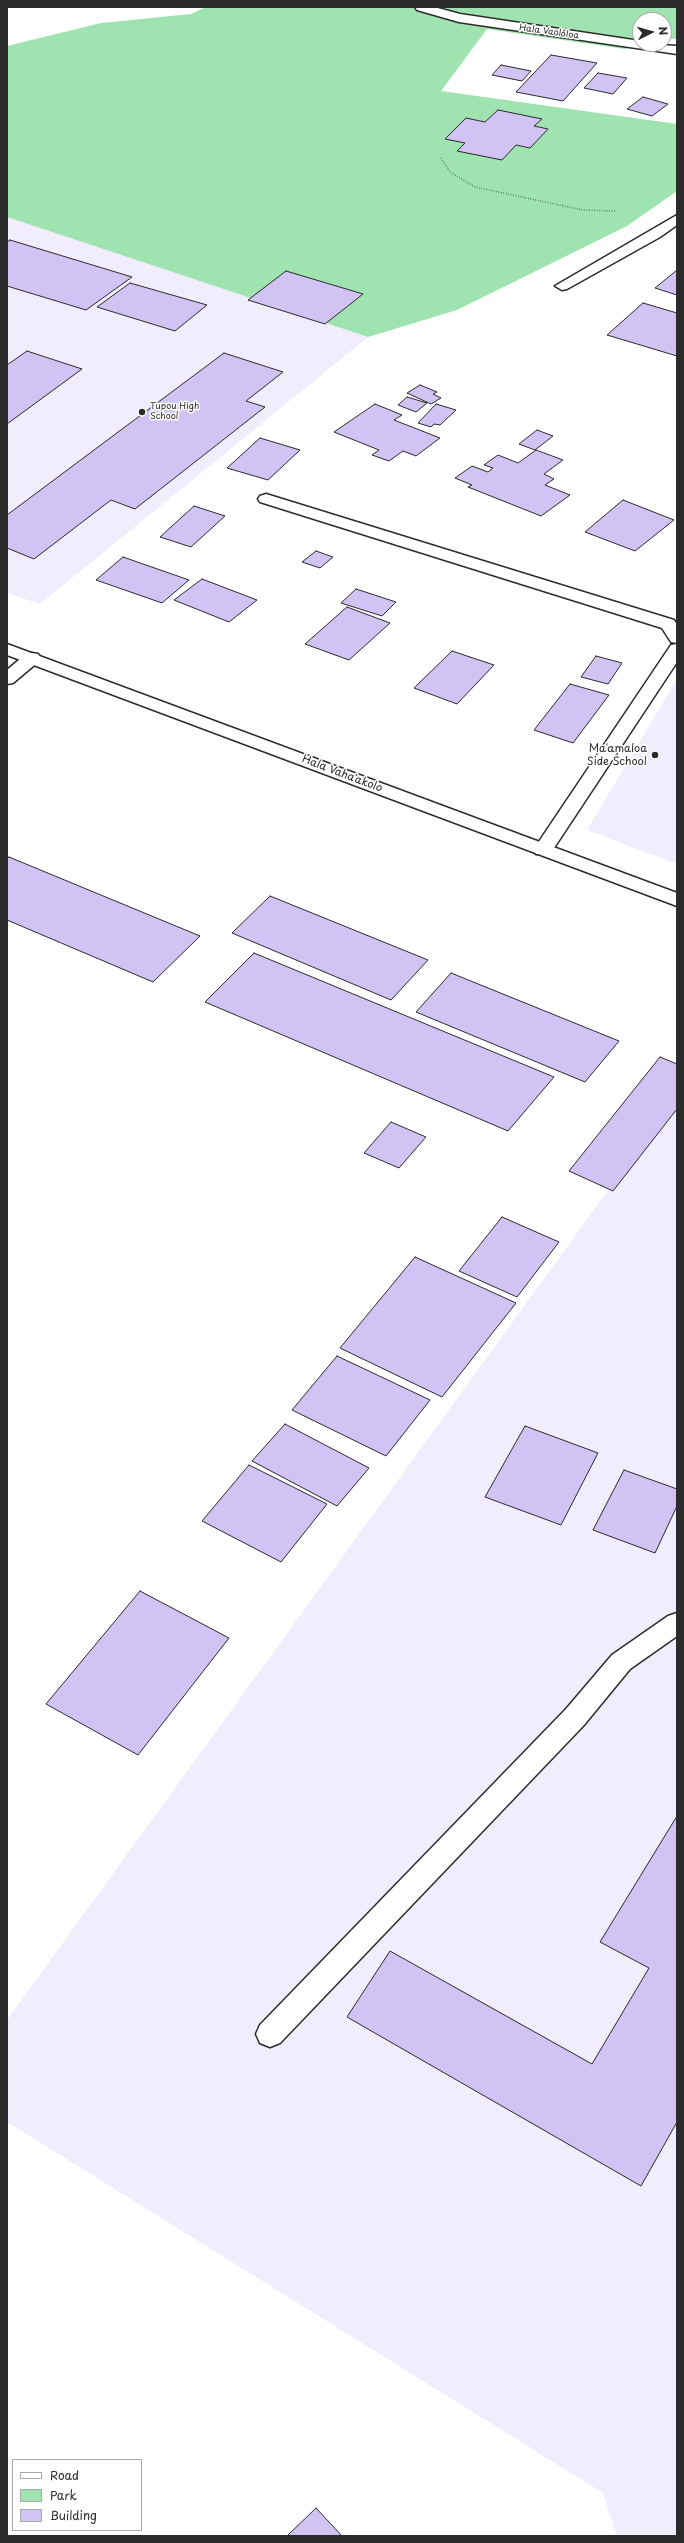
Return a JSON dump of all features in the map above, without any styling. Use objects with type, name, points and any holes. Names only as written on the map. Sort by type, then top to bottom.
[{"type":"street","name":"Hala Vaolōloa","points":[[421,7],[467,19],[677,50]]},
{"type":"street","points":[[562,286],[655,234],[677,219]]},
{"type":"street","points":[[266,499],[668,624],[677,638]]},
{"type":"street","name":"Hala Vaha'akolo","points":[[7,649],[677,900]]},
{"type":"street","points":[[543,850],[677,649]]},
{"type":"street","points":[[7,679],[32,658]]},
{"type":"street","points":[[270,2034],[575,1718],[621,1662],[677,1623]]},
{"type":"path","points":[[441,158],[450,172],[475,188],[583,210],[622,212]]},
{"type":"shaded area","name":"Tupou High School","points":[[7,217],[368,337],[40,604],[7,593]]},
{"type":"shaded area","name":"Ma'amaloa Side School","points":[[677,679],[677,864],[587,830]]},
{"type":"shaded area","points":[[677,1095],[677,2536],[617,2536],[603,2493],[7,2122],[7,2020]]},
{"type":"green space","points":[[206,7],[677,7],[677,39],[672,39],[672,12],[632,12],[632,46],[625,49],[487,29],[441,91],[677,124],[677,191],[627,226],[457,310],[368,337],[7,217],[7,46],[101,23],[191,14]]},
{"type":"building","points":[[551,55],[597,63],[563,101],[516,92]]},
{"type":"building","points":[[501,65],[531,71],[522,81],[492,75]]},
{"type":"building","points":[[598,73],[627,78],[613,94],[584,88]]},
{"type":"building","points":[[643,97],[668,104],[652,116],[627,109]]},
{"type":"building","points":[[498,110],[542,119],[534,126],[548,129],[530,148],[516,145],[502,160],[457,151],[465,143],[445,139],[466,118],[485,122]]},
{"type":"building","points":[[10,240],[132,277],[86,310],[7,286],[7,242]]},
{"type":"building","points":[[677,270],[677,295],[655,288]]},
{"type":"building","points":[[286,271],[363,294],[325,324],[248,300]]},
{"type":"building","points":[[130,283],[207,305],[175,331],[97,307]]},
{"type":"building","points":[[643,303],[677,313],[677,356],[607,335]]},
{"type":"building","points":[[27,351],[82,369],[7,424],[7,365]]},
{"type":"building","points":[[224,353],[283,372],[246,401],[265,407],[135,509],[111,500],[34,559],[7,548],[7,515]]},
{"type":"building","points":[[420,385],[437,392],[433,394],[441,398],[431,404],[407,393]]},
{"type":"building","points":[[407,397],[427,403],[416,412],[398,405]]},
{"type":"building","points":[[375,404],[402,415],[394,420],[440,438],[416,456],[403,451],[389,461],[372,455],[379,450],[334,432]]},
{"type":"building","points":[[436,404],[456,410],[440,425],[434,424],[431,427],[418,423]]},
{"type":"building","points":[[537,430],[553,436],[535,450],[519,444]]},
{"type":"building","points":[[260,438],[300,450],[268,480],[227,468]]},
{"type":"building","points":[[536,450],[563,460],[544,474],[554,479],[545,485],[570,495],[541,516],[468,487],[472,485],[455,478],[472,466],[488,472],[493,468],[484,465],[498,455],[518,463]]},
{"type":"building","points":[[623,500],[674,520],[635,551],[585,532]]},
{"type":"building","points":[[194,506],[225,516],[191,547],[160,537]]},
{"type":"building","points":[[316,551],[333,557],[320,568],[302,562]]},
{"type":"building","points":[[123,557],[189,580],[162,603],[96,580]]},
{"type":"building","points":[[202,579],[257,600],[229,622],[174,600]]},
{"type":"building","points":[[356,589],[396,602],[382,616],[341,603]]},
{"type":"building","points":[[347,607],[390,623],[349,660],[305,644]]},
{"type":"building","points":[[452,651],[494,665],[457,704],[414,688]]},
{"type":"building","points":[[596,656],[622,663],[608,684],[581,677]]},
{"type":"building","points":[[570,684],[609,695],[573,743],[534,730]]},
{"type":"building","points":[[9,857],[200,936],[153,982],[7,920],[7,859]]},
{"type":"building","points":[[270,896],[428,960],[391,1000],[232,933]]},
{"type":"building","points":[[254,953],[554,1077],[508,1131],[205,1002]]},
{"type":"building","points":[[451,973],[619,1041],[585,1082],[416,1012]]},
{"type":"building","points":[[660,1057],[677,1064],[677,1109],[613,1191],[569,1171]]},
{"type":"building","points":[[391,1122],[426,1137],[399,1168],[364,1153]]},
{"type":"building","points":[[502,1217],[559,1242],[517,1297],[459,1271]]},
{"type":"building","points":[[415,1257],[516,1303],[442,1397],[340,1348]]},
{"type":"building","points":[[337,1356],[430,1400],[386,1456],[292,1410]]},
{"type":"building","points":[[285,1424],[369,1468],[337,1506],[252,1461]]},
{"type":"building","points":[[525,1426],[598,1453],[561,1525],[485,1497]]},
{"type":"building","points":[[249,1465],[327,1504],[281,1562],[202,1521]]},
{"type":"building","points":[[624,1470],[677,1489],[677,1506],[655,1553],[593,1530]]},
{"type":"building","points":[[140,1591],[229,1638],[138,1755],[46,1704]]},
{"type":"building","points":[[677,1816],[677,2122],[641,2186],[347,2017],[390,1951],[592,2064],[649,1968],[600,1942]]},
{"type":"building","points":[[316,2508],[342,2536],[287,2536]]},
{"type":"place","name":"Tupou High School","points":[[142,412]]},
{"type":"place","name":"Ma'amaloa Side School","points":[[655,755]]}]
